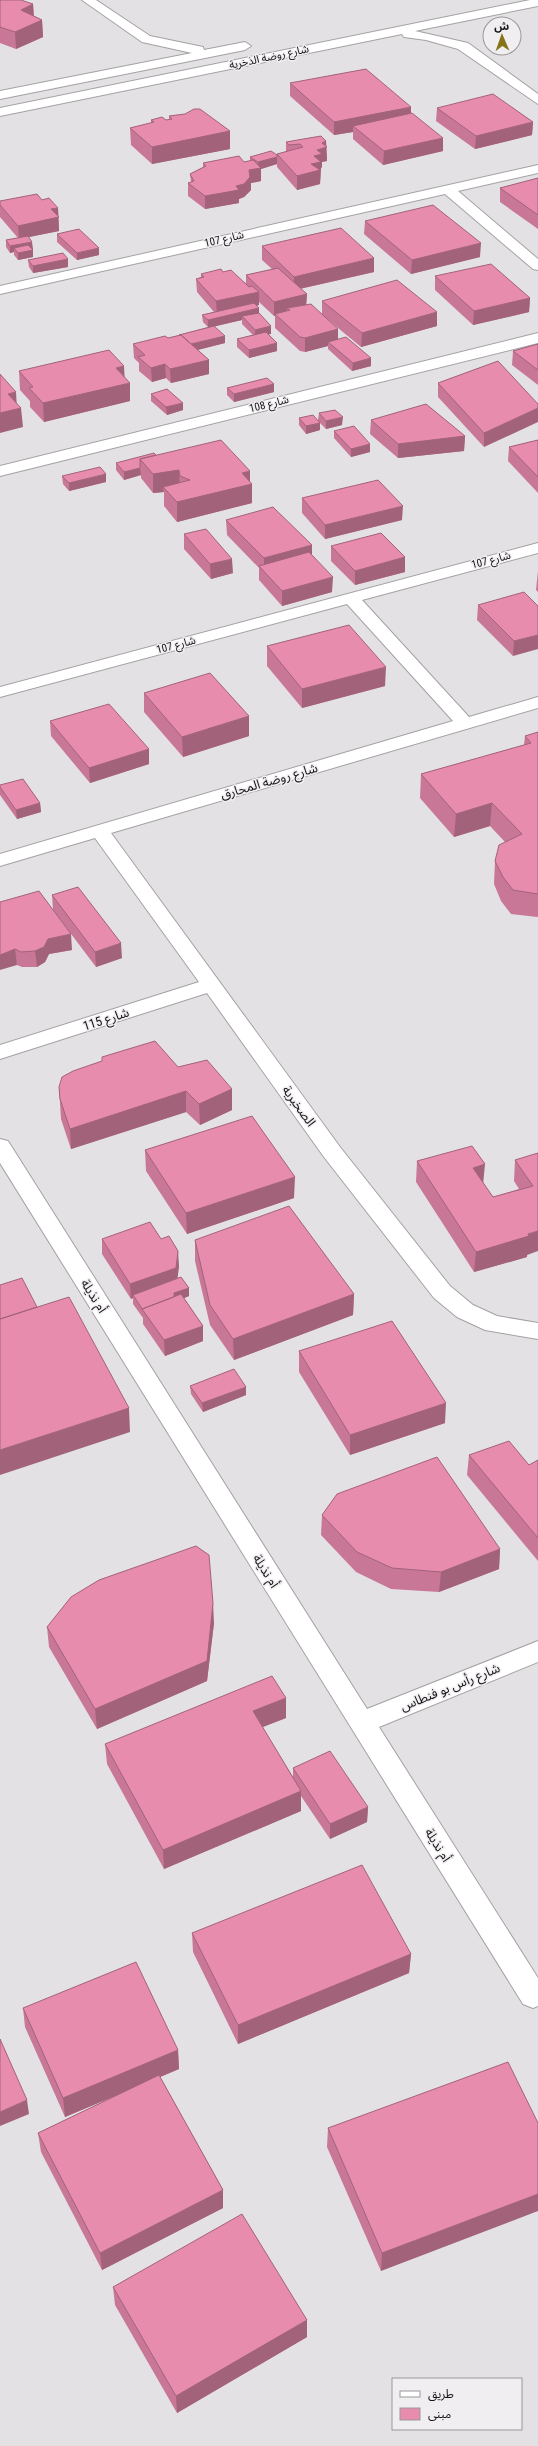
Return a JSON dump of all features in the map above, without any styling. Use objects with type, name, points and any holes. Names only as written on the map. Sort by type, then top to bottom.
[{"type":"street","points":[[88,0],[143,48],[224,50]]},
{"type":"street","name":"شارع روضة الذخرية","points":[[0,112],[538,2]]},
{"type":"street","points":[[463,37],[477,15]]},
{"type":"street","points":[[385,33],[463,37],[538,100]]},
{"type":"street","name":"شارع روضة الذخرية","points":[[0,95],[255,44]]},
{"type":"street","points":[[125,70],[143,48]]},
{"type":"street","name":"شارع 107","points":[[0,290],[538,168]]},
{"type":"street","points":[[447,189],[538,266]]},
{"type":"street","name":"شارع 108","points":[[0,471],[538,338]]},
{"type":"street","name":"شارع 107","points":[[0,692],[538,548]]},
{"type":"street","points":[[352,598],[465,724]]},
{"type":"street","name":"شارع روضة المحارق","points":[[0,860],[538,702]]},
{"type":"street","name":"الصخبرية","points":[[100,831],[332,1152],[442,1292],[465,1311],[493,1324],[538,1331]]},
{"type":"street","name":"شارع 115","points":[[0,1052],[212,985]]},
{"type":"street","name":"أم نذيلة","points":[[0,1146],[533,1995]]},
{"type":"street","name":"شارع رأس بو فنطاس","points":[[361,1723],[538,1651]]},
{"type":"building","points":[[0,0],[21,0],[33,4],[21,10],[42,20],[15,32],[0,27]]},
{"type":"building","points":[[366,69],[411,107],[334,122],[290,83]]},
{"type":"building","points":[[493,94],[533,122],[476,136],[437,108]]},
{"type":"building","points":[[194,109],[200,109],[230,131],[152,147],[130,128],[154,122],[151,120],[162,117],[166,120],[172,119],[169,116],[185,114]]},
{"type":"building","points":[[412,113],[443,138],[384,151],[353,126]]},
{"type":"building","points":[[321,136],[326,141],[322,143],[327,147],[317,150],[322,154],[314,156],[321,162],[311,164],[320,170],[297,176],[277,154],[303,147],[300,144],[289,145],[286,142]]},
{"type":"building","points":[[271,151],[277,155],[277,157],[258,162],[250,157]]},
{"type":"building","points":[[239,156],[244,162],[253,160],[261,168],[249,170],[250,177],[244,184],[236,186],[239,190],[205,196],[188,183],[194,181],[190,174],[206,166],[203,163]]},
{"type":"building","points":[[538,178],[538,215],[500,188]]},
{"type":"building","points":[[37,194],[42,200],[49,198],[58,208],[51,209],[59,217],[18,226],[0,205],[0,201]]},
{"type":"building","points":[[433,205],[481,243],[412,260],[365,221]]},
{"type":"building","points":[[341,228],[374,258],[294,277],[262,246]]},
{"type":"building","points":[[79,229],[99,248],[77,253],[57,234]]},
{"type":"building","points":[[28,236],[32,242],[10,246],[6,240]]},
{"type":"building","points":[[28,245],[33,250],[18,253],[14,248]]},
{"type":"building","points":[[63,253],[68,259],[33,266],[28,260]]},
{"type":"building","points":[[491,264],[530,298],[474,311],[435,276]]},
{"type":"building","points":[[278,268],[307,294],[274,302],[246,275]]},
{"type":"building","points":[[221,269],[223,272],[231,270],[249,287],[252,286],[259,292],[216,301],[196,279],[204,277],[201,274]]},
{"type":"building","points":[[397,280],[437,312],[362,333],[322,301]]},
{"type":"building","points":[[254,303],[259,308],[208,320],[202,315]]},
{"type":"building","points":[[311,304],[338,329],[305,338],[300,337],[275,314],[290,310],[287,308]]},
{"type":"building","points":[[259,313],[271,326],[255,330],[242,316]]},
{"type":"building","points":[[214,326],[225,336],[191,344],[179,335]]},
{"type":"building","points":[[266,332],[277,343],[249,350],[237,339]]},
{"type":"building","points":[[181,335],[209,360],[170,369],[165,364],[151,368],[138,357],[145,355],[133,344],[165,336],[168,338]]},
{"type":"building","points":[[346,337],[371,358],[353,363],[328,342]]},
{"type":"building","points":[[538,344],[538,370],[513,351]]},
{"type":"building","points":[[109,350],[124,366],[116,368],[130,383],[43,403],[29,388],[33,387],[19,371]]},
{"type":"building","points":[[498,361],[538,404],[538,408],[484,433],[438,383]]},
{"type":"building","points":[[0,374],[16,392],[8,394],[21,408],[0,413]]},
{"type":"building","points":[[267,378],[274,384],[234,394],[227,388]]},
{"type":"building","points":[[167,389],[183,403],[166,407],[151,394]]},
{"type":"building","points":[[426,404],[465,436],[398,444],[371,420]]},
{"type":"building","points":[[335,410],[343,417],[326,421],[319,413]]},
{"type":"building","points":[[313,415],[320,423],[306,426],[299,418]]},
{"type":"building","points":[[354,426],[370,444],[351,449],[334,431]]},
{"type":"building","points":[[221,440],[250,471],[242,473],[252,484],[177,502],[163,487],[190,480],[180,476],[179,470],[153,474],[140,459]]},
{"type":"building","points":[[538,440],[538,477],[509,447]]},
{"type":"building","points":[[154,453],[156,455],[140,459],[140,468],[124,472],[116,463]]},
{"type":"building","points":[[100,467],[106,474],[69,483],[62,476]]},
{"type":"building","points":[[378,480],[403,506],[325,525],[302,498]]},
{"type":"building","points":[[273,507],[312,545],[264,558],[226,520]]},
{"type":"building","points":[[206,529],[232,559],[210,564],[184,534]]},
{"type":"building","points":[[381,533],[405,557],[355,571],[331,546]]},
{"type":"building","points":[[309,552],[333,577],[282,591],[259,566]]},
{"type":"building","points":[[524,592],[538,606],[538,635],[514,641],[478,605]]},
{"type":"building","points":[[349,625],[386,667],[302,689],[267,646]]},
{"type":"building","points":[[210,673],[249,716],[182,737],[144,693]]},
{"type":"building","points":[[109,704],[149,749],[89,768],[50,721]]},
{"type":"building","points":[[538,732],[538,894],[513,890],[503,877],[495,861],[499,845],[522,834],[492,803],[456,814],[421,774],[531,743],[525,736]]},
{"type":"building","points":[[23,779],[40,803],[16,810],[0,785]]},
{"type":"building","points":[[78,887],[121,943],[95,952],[52,895]]},
{"type":"building","points":[[39,891],[71,934],[48,939],[44,947],[35,951],[21,952],[15,949],[0,955],[0,902]]},
{"type":"building","points":[[155,1041],[178,1067],[207,1060],[232,1089],[199,1104],[186,1091],[70,1129],[60,1099],[59,1087],[62,1077],[73,1071],[102,1061],[102,1057]]},
{"type":"building","points":[[252,1116],[295,1177],[186,1213],[145,1150]]},
{"type":"building","points":[[472,1146],[485,1164],[473,1168],[493,1197],[533,1186],[515,1160],[538,1153],[538,1231],[528,1234],[529,1236],[476,1252],[417,1161]]},
{"type":"building","points":[[289,1206],[354,1294],[233,1339],[210,1305],[195,1240]]},
{"type":"building","points":[[150,1222],[161,1239],[169,1236],[178,1251],[176,1268],[130,1284],[102,1239]]},
{"type":"building","points":[[181,1277],[189,1288],[174,1293],[174,1297],[142,1309],[133,1295]]},
{"type":"building","points":[[22,1278],[37,1307],[0,1319],[0,1285]]},
{"type":"building","points":[[181,1294],[203,1326],[164,1340],[142,1309]]},
{"type":"building","points":[[69,1297],[129,1408],[0,1450],[0,1319]]},
{"type":"building","points":[[392,1321],[446,1403],[350,1435],[299,1351]]},
{"type":"building","points":[[234,1369],[246,1387],[202,1403],[190,1386]]},
{"type":"building","points":[[509,1441],[529,1465],[538,1460],[538,1538],[469,1455]]},
{"type":"building","points":[[437,1457],[500,1549],[441,1572],[392,1568],[357,1552],[322,1515],[337,1494]]},
{"type":"building","points":[[196,1546],[209,1555],[213,1603],[207,1661],[95,1709],[47,1627],[71,1597],[99,1580]]},
{"type":"building","points":[[272,1676],[286,1698],[253,1711],[301,1791],[163,1850],[105,1744]]},
{"type":"building","points":[[330,1751],[368,1807],[330,1824],[293,1768]]},
{"type":"building","points":[[362,1865],[411,1954],[238,2025],[192,1933]]},
{"type":"building","points":[[136,1962],[178,2050],[63,2098],[23,2008]]},
{"type":"building","points":[[0,2039],[27,2100],[0,2112]]},
{"type":"building","points":[[508,2062],[538,2123],[538,2194],[382,2253],[328,2128]]},
{"type":"building","points":[[159,2075],[223,2190],[100,2253],[38,2133]]},
{"type":"building","points":[[242,2214],[307,2320],[176,2396],[113,2287]]}]
